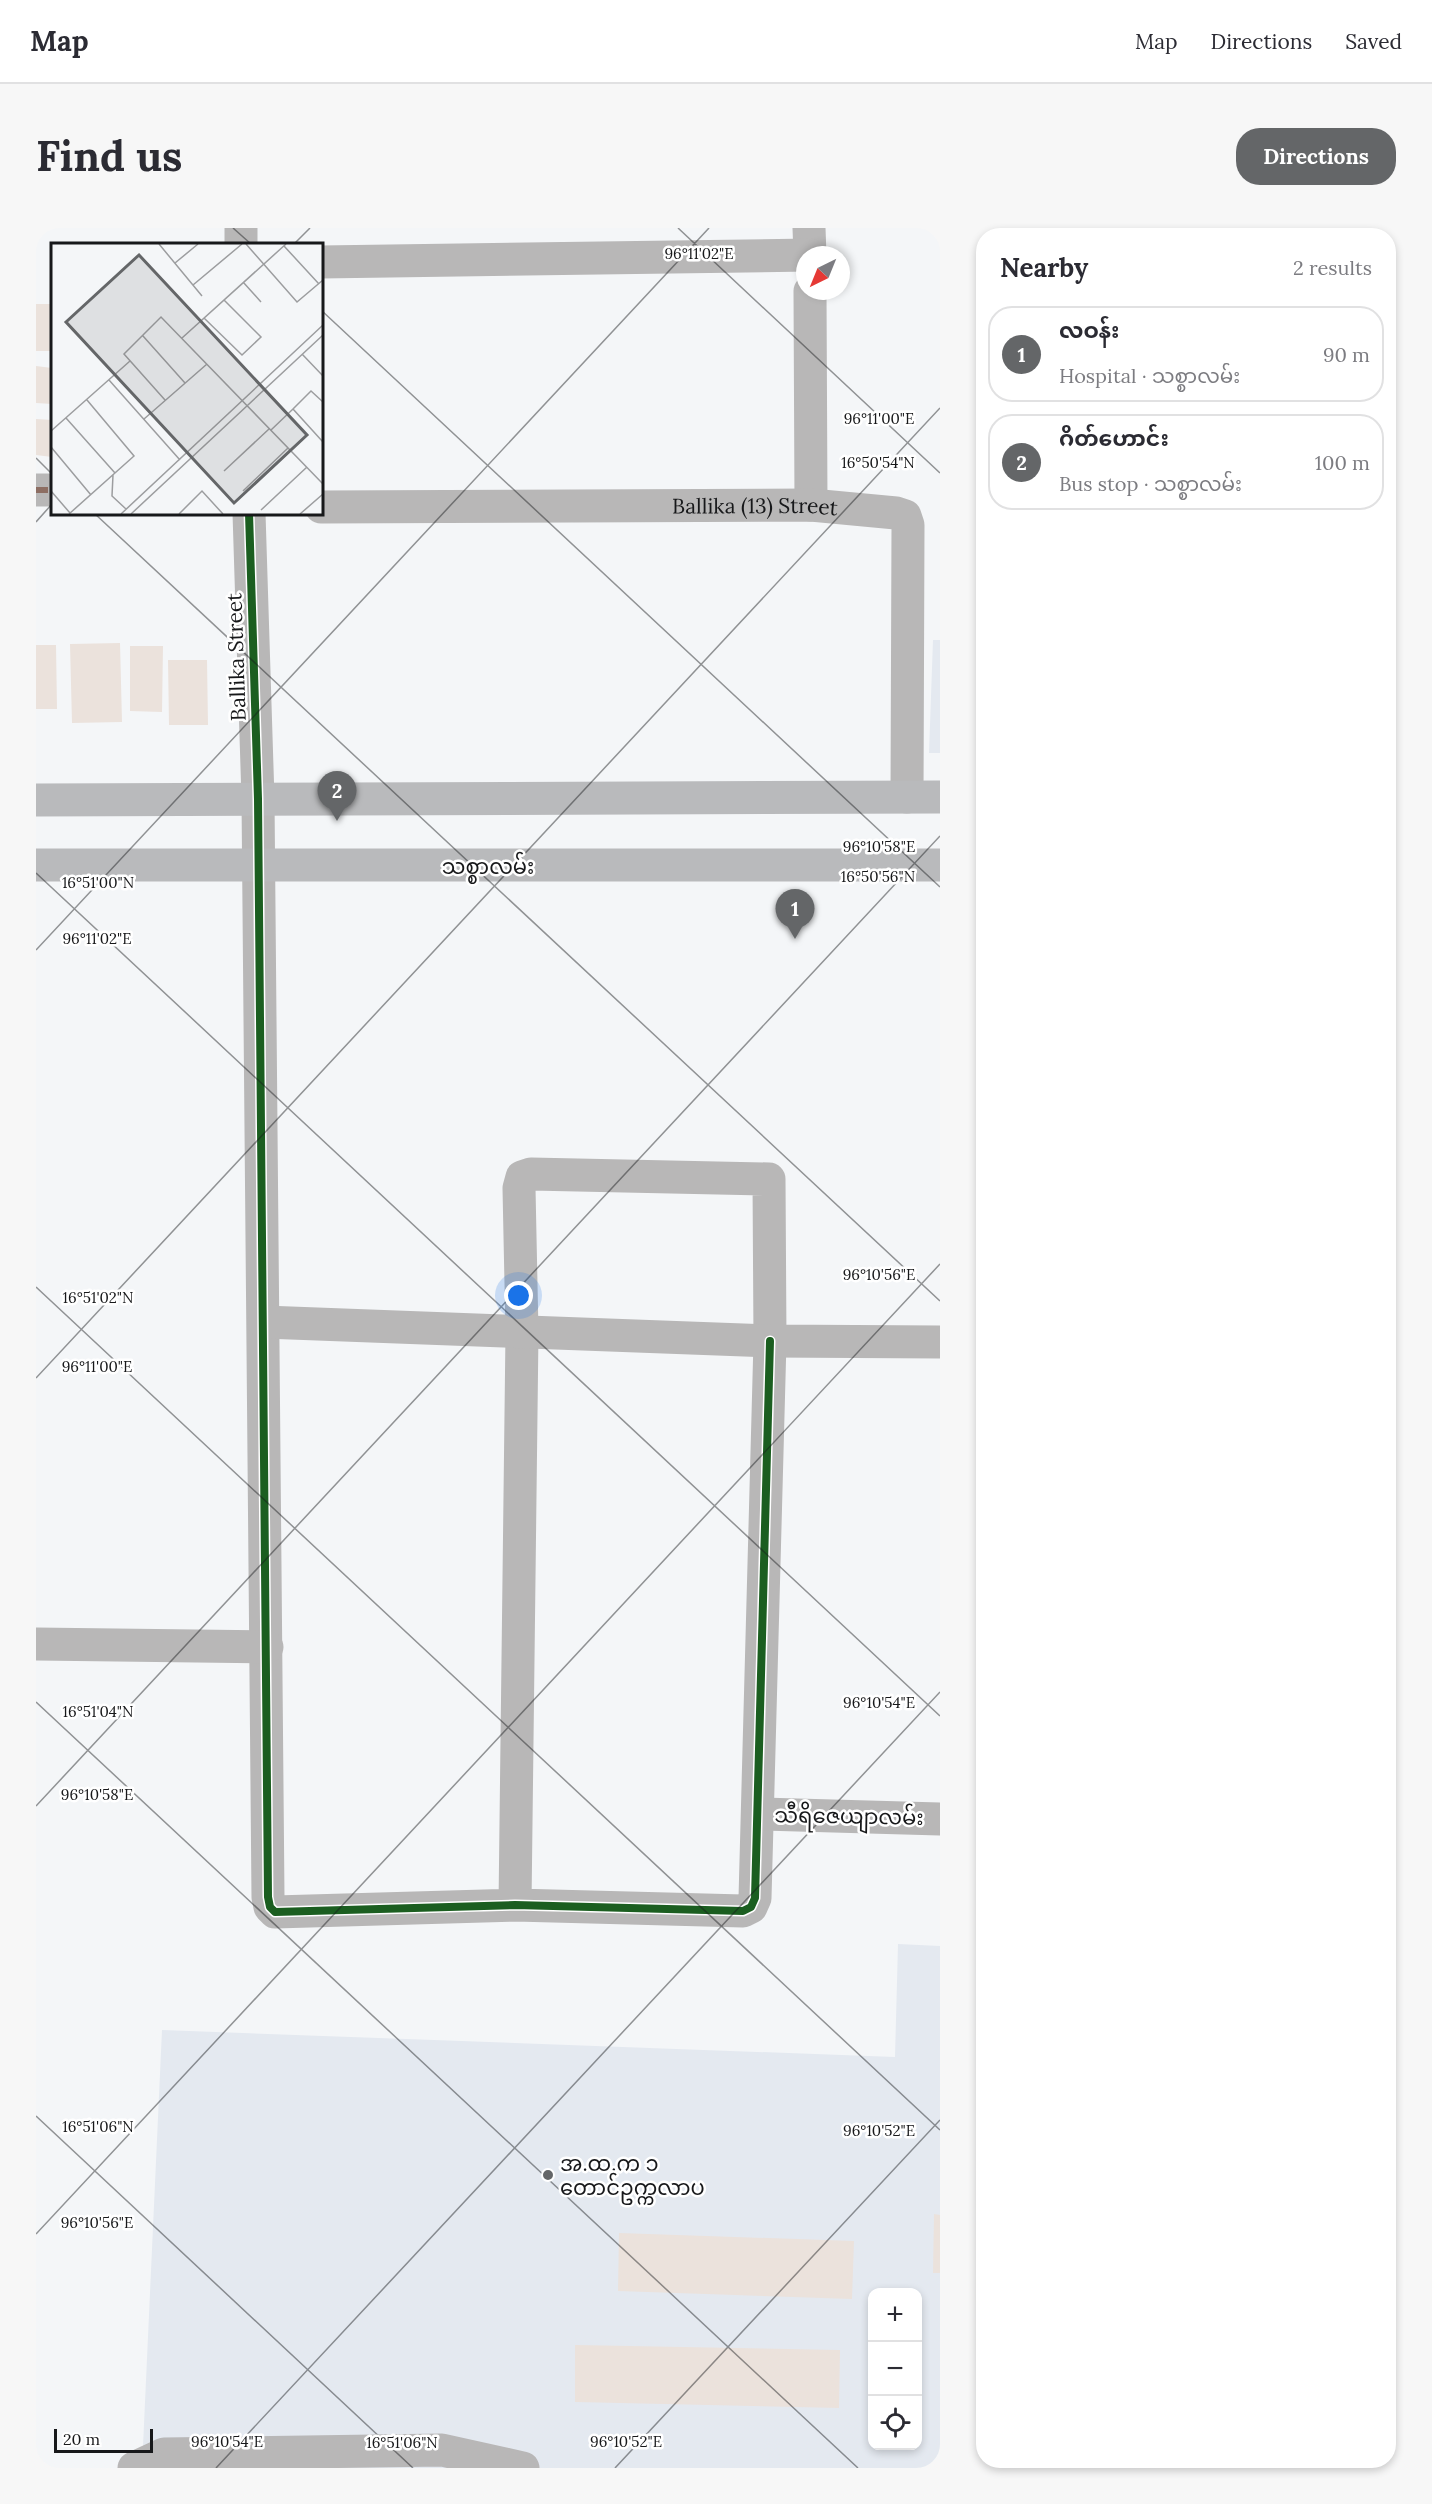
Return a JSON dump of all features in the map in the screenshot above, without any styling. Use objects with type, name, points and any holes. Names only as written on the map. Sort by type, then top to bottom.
[{"type":"main road","points":[[36,800],[940,797]]},
{"type":"main road","name":"သစ္စာလမ်း","points":[[36,865],[940,865]]},
{"type":"street","points":[[810,228],[810,246]]},
{"type":"street","points":[[322,262],[796,255]]},
{"type":"street","points":[[810,300],[811,506]]},
{"type":"street","name":"Ballika (13) Street","points":[[322,507],[811,506],[896,513],[905,516],[908,525],[907,797]]},
{"type":"street","name":"Ballika Street","points":[[249,514],[258,799],[270,1907],[275,1912],[515,1905],[743,1911],[751,1907],[755,1898],[770,1341],[769,1179],[531,1174],[522,1177],[519,1188],[522,1332]]},
{"type":"street","points":[[264,1322],[770,1341],[940,1342]]},
{"type":"street","points":[[515,1905],[522,1332]]},
{"type":"street","points":[[36,1644],[267,1647]]},
{"type":"street","name":"သီရိဇေယျာလမ်း","points":[[758,1814],[940,1819]]},
{"type":"street","points":[[134,2468],[164,2454],[442,2450],[523,2468]]},
{"type":"shaded area","points":[[933,640],[940,640],[940,753],[929,753]]},
{"type":"shaded area","name":"အ.ထ.က ၁ တောင်ဥက္ကလာပ","points":[[898,1944],[940,1946],[940,2468],[142,2468],[162,2030],[895,2057]]},
{"type":"building","points":[[36,304],[51,304],[51,351],[36,351]]},
{"type":"building","points":[[36,366],[51,368],[51,404],[36,403]]},
{"type":"building","points":[[36,419],[51,420],[51,457],[36,455]]},
{"type":"building","points":[[120,643],[122,722],[72,723],[70,644]]},
{"type":"building","points":[[36,645],[56,645],[57,709],[36,709]]},
{"type":"building","points":[[130,646],[163,646],[162,712],[130,711]]},
{"type":"building","points":[[168,660],[207,660],[208,725],[169,725]]},
{"type":"building","points":[[934,2214],[940,2215],[940,2273],[933,2273]]},
{"type":"building","points":[[619,2233],[854,2241],[852,2299],[618,2291]]},
{"type":"building","points":[[575,2345],[840,2350],[839,2408],[575,2402]]},
{"type":"marked path","points":[[36,490],[51,490]]},
{"type":"cycle path","points":[[249,514],[258,799],[268,1897],[270,1907],[275,1912],[515,1905],[743,1911],[751,1907],[755,1898],[770,1341]]},
{"type":"place","name":"ဂိတ်ဟောင်း","points":[[337,821]]},
{"type":"place","name":"လဝန်း","points":[[795,939]]},
{"type":"place","name":"အ.ထ.က ၁ တောင်ဥက္ကလာပ","points":[[548,2175]]}]
